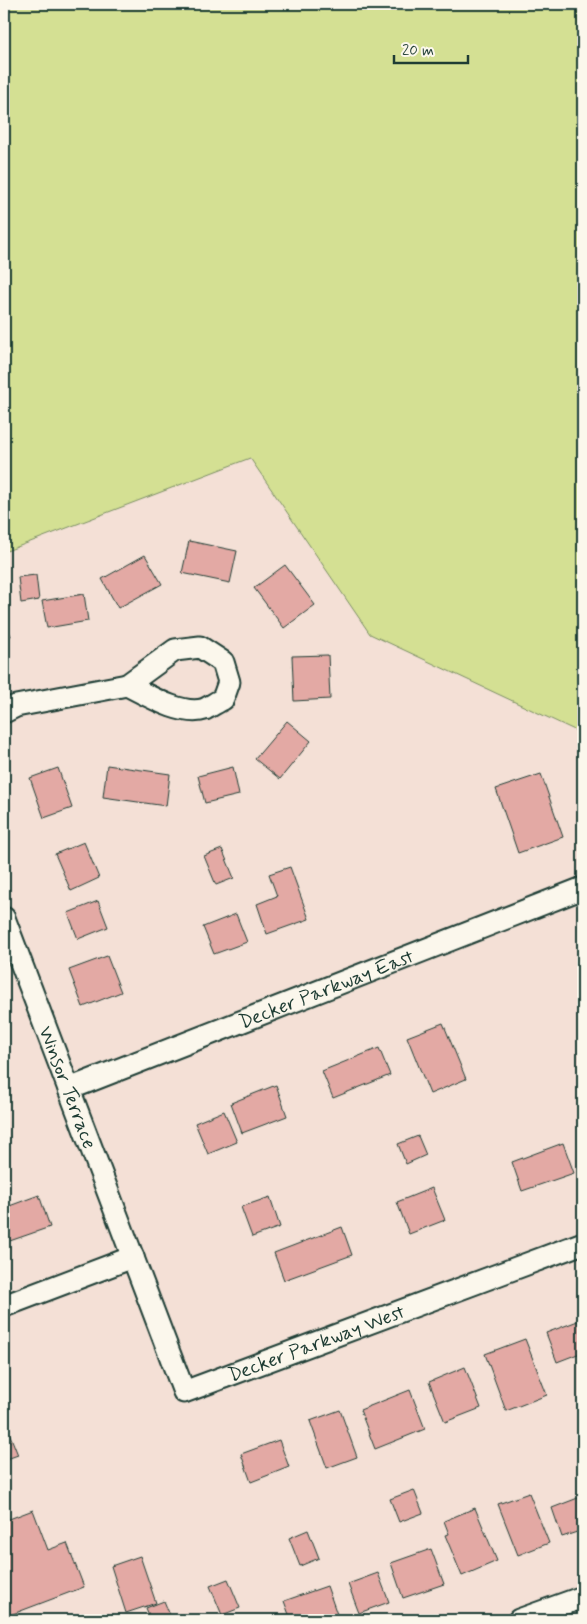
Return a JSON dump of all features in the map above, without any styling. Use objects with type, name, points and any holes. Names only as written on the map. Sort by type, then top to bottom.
[{"type":"street","points":[[4,712],[16,706],[127,686]]},
{"type":"street","name":"Decker Parkway East","points":[[69,1089],[583,888]]},
{"type":"street","name":"Winsor Terrace","points":[[4,918],[133,1257]]},
{"type":"street","name":"Decker Parkway West","points":[[133,1257],[184,1392],[583,1243]]},
{"type":"street","points":[[4,1306],[133,1257]]},
{"type":"street","points":[[519,1620],[583,1597]]},
{"type":"green space","points":[[4,4],[583,4],[583,734],[370,634],[250,458],[4,552]]},
{"type":"building","points":[[189,541],[237,551],[230,583],[182,573]]},
{"type":"building","points":[[145,555],[162,584],[118,608],[102,579]]},
{"type":"building","points":[[285,565],[315,605],[284,628],[254,588]]},
{"type":"building","points":[[36,575],[39,600],[21,603],[18,577]]},
{"type":"building","points":[[84,594],[88,621],[47,628],[42,601]]},
{"type":"building","points":[[4,619],[11,636],[4,639]]},
{"type":"building","points":[[328,655],[330,699],[294,701],[292,656]]},
{"type":"building","points":[[287,721],[311,741],[280,779],[255,759]]},
{"type":"building","points":[[107,765],[170,774],[166,806],[103,797]]},
{"type":"building","points":[[233,767],[239,795],[205,803],[198,776]]},
{"type":"building","points":[[58,768],[72,808],[44,818],[30,778]]},
{"type":"building","points":[[541,774],[563,837],[518,853],[496,789]]},
{"type":"building","points":[[84,842],[99,878],[71,891],[55,854]]},
{"type":"building","points":[[222,849],[234,878],[216,885],[204,856]]},
{"type":"building","points":[[290,867],[309,919],[267,934],[257,904],[277,896],[269,874]]},
{"type":"building","points":[[98,901],[108,927],[78,939],[68,913]]},
{"type":"building","points":[[236,914],[247,942],[214,954],[203,927]]},
{"type":"building","points":[[107,956],[121,992],[83,1007],[69,970]]},
{"type":"building","points":[[443,1023],[466,1079],[430,1094],[407,1037]]},
{"type":"building","points":[[379,1048],[390,1075],[333,1098],[322,1071]]},
{"type":"building","points":[[276,1085],[287,1116],[242,1133],[231,1103]]},
{"type":"building","points":[[224,1111],[237,1142],[208,1154],[195,1123]]},
{"type":"building","points":[[418,1136],[426,1155],[406,1164],[398,1144]]},
{"type":"building","points":[[563,1143],[574,1173],[522,1191],[512,1162]]},
{"type":"building","points":[[432,1188],[445,1220],[409,1234],[397,1202]]},
{"type":"building","points":[[39,1195],[50,1227],[4,1243],[4,1208]]},
{"type":"building","points":[[270,1197],[280,1227],[252,1237],[241,1207]]},
{"type":"building","points":[[342,1227],[352,1255],[284,1280],[274,1253]]},
{"type":"building","points":[[583,1319],[583,1352],[557,1362],[546,1333]]},
{"type":"building","points":[[525,1339],[547,1395],[506,1411],[485,1354]]},
{"type":"building","points":[[465,1367],[481,1408],[445,1422],[429,1382]]},
{"type":"building","points":[[410,1390],[425,1429],[375,1449],[360,1410]]},
{"type":"building","points":[[340,1410],[357,1457],[327,1468],[310,1421]]},
{"type":"building","points":[[4,1420],[18,1455],[4,1460]]},
{"type":"building","points":[[279,1440],[289,1467],[251,1482],[241,1454]]},
{"type":"building","points":[[414,1490],[423,1513],[399,1522],[390,1499]]},
{"type":"building","points":[[529,1493],[549,1543],[518,1555],[498,1504]]},
{"type":"building","points":[[583,1496],[583,1530],[562,1537],[552,1508]]},
{"type":"building","points":[[475,1508],[497,1561],[462,1576],[445,1535],[449,1534],[444,1521]]},
{"type":"building","points":[[33,1510],[48,1550],[67,1543],[84,1587],[10,1615],[4,1598],[4,1521]]},
{"type":"building","points":[[308,1530],[319,1558],[300,1566],[289,1538]]},
{"type":"building","points":[[431,1549],[444,1584],[403,1598],[391,1563]]},
{"type":"building","points":[[140,1556],[156,1603],[126,1613],[111,1566]]},
{"type":"building","points":[[378,1573],[389,1602],[359,1613],[348,1584]]},
{"type":"building","points":[[228,1579],[240,1608],[222,1615],[210,1586]]},
{"type":"building","points":[[327,1586],[339,1620],[291,1620],[284,1601]]},
{"type":"building","points":[[164,1601],[172,1620],[151,1620],[146,1608]]}]
